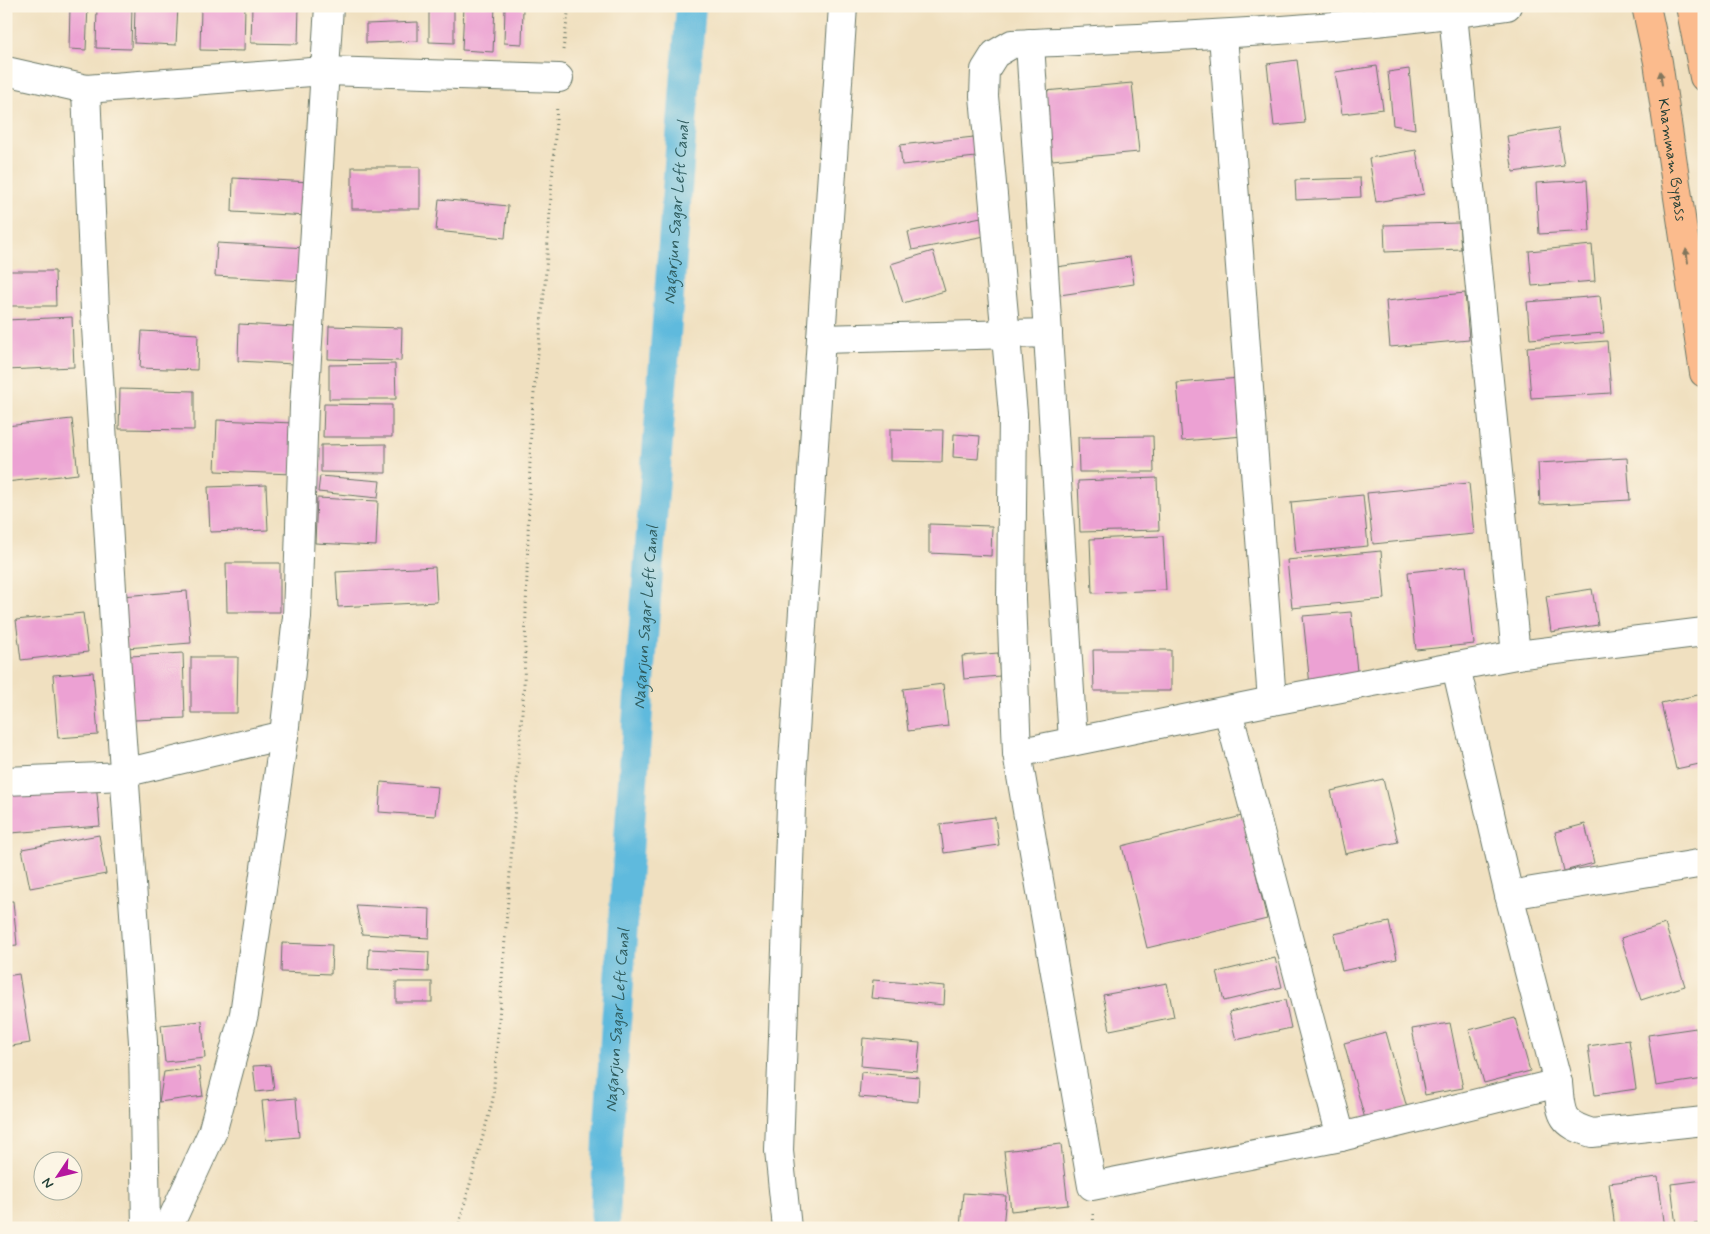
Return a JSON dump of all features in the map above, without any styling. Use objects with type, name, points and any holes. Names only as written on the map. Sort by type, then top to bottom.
[{"type":"highway","name":"Khammam Bypass","points":[[1646,6],[1658,62],[1704,373]]},
{"type":"highway","points":[[1690,6],[1704,76]]},
{"type":"street","points":[[168,1228],[212,1133],[244,1014],[284,735],[297,617],[304,406],[329,6]]},
{"type":"street","points":[[787,1228],[779,1151],[792,776],[843,6]]},
{"type":"street","points":[[1507,6],[1396,21],[1223,35],[1012,44],[995,54],[985,70],[984,96],[1012,414],[1011,599],[1017,753],[1092,1186],[1341,1137],[1558,1083]]},
{"type":"street","points":[[1454,14],[1516,655]]},
{"type":"street","points":[[1223,35],[1272,701]]},
{"type":"street","points":[[1030,43],[1073,741]]},
{"type":"street","points":[[6,71],[86,90],[325,72],[559,78]]},
{"type":"street","points":[[86,90],[95,311],[143,1042],[146,1228]]},
{"type":"street","points":[[821,339],[1048,333]]},
{"type":"street","points":[[1017,753],[1272,701],[1516,655],[1704,632]]},
{"type":"street","points":[[1456,667],[1510,895],[1558,1083],[1561,1114],[1576,1128],[1592,1133],[1704,1121]]},
{"type":"street","points":[[1228,711],[1341,1137]]},
{"type":"street","points":[[6,781],[124,775],[284,735]]},
{"type":"street","points":[[1510,895],[1704,863]]},
{"type":"path","points":[[458,1228],[493,1099],[524,686],[531,423],[545,284],[559,78],[569,6]]},
{"type":"building","points":[[70,6],[88,6],[86,50],[69,49]]},
{"type":"building","points":[[97,6],[132,6],[131,49],[96,48]]},
{"type":"building","points":[[135,6],[178,6],[176,45],[134,43]]},
{"type":"building","points":[[201,6],[245,6],[244,51],[200,50]]},
{"type":"building","points":[[252,6],[299,6],[298,44],[251,43]]},
{"type":"building","points":[[464,6],[495,6],[493,52],[462,50]]},
{"type":"building","points":[[429,7],[454,7],[454,43],[429,42]]},
{"type":"building","points":[[505,7],[523,8],[522,44],[504,43]]},
{"type":"building","points":[[418,22],[418,41],[366,43],[366,24]]},
{"type":"building","points":[[1297,60],[1305,123],[1274,126],[1267,64]]},
{"type":"building","points":[[1377,66],[1383,109],[1342,114],[1335,72]]},
{"type":"building","points":[[1409,69],[1415,129],[1393,125],[1388,72]]},
{"type":"building","points":[[1132,83],[1139,152],[1052,160],[1045,91]]},
{"type":"building","points":[[1558,128],[1564,165],[1513,172],[1507,136]]},
{"type":"building","points":[[974,137],[976,157],[902,165],[900,145]]},
{"type":"building","points":[[1416,150],[1424,194],[1376,202],[1369,158]]},
{"type":"building","points":[[352,167],[420,167],[420,209],[352,209]]},
{"type":"building","points":[[233,178],[311,182],[309,216],[232,212]]},
{"type":"building","points":[[1360,178],[1361,197],[1296,200],[1295,180]]},
{"type":"building","points":[[1587,180],[1590,231],[1539,234],[1536,183]]},
{"type":"building","points":[[439,199],[508,206],[505,238],[436,231]]},
{"type":"building","points":[[981,217],[985,236],[912,250],[908,232]]},
{"type":"building","points":[[1459,223],[1461,249],[1385,252],[1384,225]]},
{"type":"building","points":[[217,243],[307,248],[305,281],[215,276]]},
{"type":"building","points":[[1592,245],[1595,281],[1532,286],[1529,251]]},
{"type":"building","points":[[933,251],[945,291],[903,303],[891,264]]},
{"type":"building","points":[[1130,257],[1134,284],[1060,295],[1056,267]]},
{"type":"building","points":[[6,271],[55,271],[56,306],[6,306]]},
{"type":"building","points":[[1465,293],[1469,340],[1390,347],[1386,301]]},
{"type":"building","points":[[1600,296],[1604,333],[1530,339],[1527,302]]},
{"type":"building","points":[[72,317],[74,367],[6,370],[6,320]]},
{"type":"building","points":[[239,324],[295,327],[294,364],[238,361]]},
{"type":"building","points":[[329,326],[402,328],[401,361],[328,359]]},
{"type":"building","points":[[142,331],[198,334],[197,370],[140,368]]},
{"type":"building","points":[[1607,341],[1611,393],[1531,398],[1527,347]]},
{"type":"building","points":[[395,364],[396,399],[329,399],[329,365]]},
{"type":"building","points":[[1240,378],[1244,436],[1182,441],[1177,383]]},
{"type":"building","points":[[120,389],[194,391],[194,430],[119,429]]},
{"type":"building","points":[[324,404],[392,405],[392,437],[323,437]]},
{"type":"building","points":[[72,419],[78,474],[6,482],[6,426]]},
{"type":"building","points":[[217,420],[294,423],[292,474],[215,471]]},
{"type":"building","points":[[890,429],[943,430],[942,462],[890,461]]},
{"type":"building","points":[[954,434],[980,436],[978,459],[953,457]]},
{"type":"building","points":[[1153,436],[1154,472],[1079,472],[1078,437]]},
{"type":"building","points":[[386,444],[386,473],[321,472],[321,445]]},
{"type":"building","points":[[1627,458],[1630,500],[1540,505],[1538,463]]},
{"type":"building","points":[[320,476],[380,481],[378,498],[318,492]]},
{"type":"building","points":[[1157,478],[1159,530],[1080,532],[1078,481]]},
{"type":"building","points":[[1469,483],[1474,534],[1373,544],[1367,493]]},
{"type":"building","points":[[266,485],[268,530],[210,532],[208,487]]},
{"type":"building","points":[[1363,495],[1368,546],[1296,553],[1291,502]]},
{"type":"building","points":[[317,498],[378,501],[376,546],[315,543]]},
{"type":"building","points":[[929,524],[992,526],[991,556],[929,553]]},
{"type":"building","points":[[1163,536],[1166,590],[1092,593],[1090,539]]},
{"type":"building","points":[[1381,551],[1385,599],[1292,608],[1287,560]]},
{"type":"building","points":[[226,563],[280,563],[280,612],[227,612]]},
{"type":"building","points":[[1466,566],[1474,644],[1416,650],[1408,572]]},
{"type":"building","points":[[435,567],[437,602],[338,607],[336,572]]},
{"type":"building","points":[[1592,589],[1598,625],[1551,632],[1546,596]]},
{"type":"building","points":[[187,591],[191,643],[126,648],[122,596]]},
{"type":"building","points":[[1351,612],[1358,681],[1310,686],[1303,616]]},
{"type":"building","points":[[83,613],[88,652],[21,660],[16,620]]},
{"type":"building","points":[[1093,650],[1171,650],[1171,691],[1094,691]]},
{"type":"building","points":[[183,653],[185,718],[133,720],[130,656]]},
{"type":"building","points":[[998,653],[1000,676],[964,679],[962,656]]},
{"type":"building","points":[[191,657],[238,657],[237,713],[191,713]]},
{"type":"building","points":[[93,672],[98,735],[58,738],[53,675]]},
{"type":"building","points":[[943,684],[948,726],[908,731],[903,689]]},
{"type":"building","points":[[1702,694],[1704,702],[1704,763],[1676,769],[1661,703]]},
{"type":"building","points":[[1383,779],[1398,842],[1345,854],[1331,791]]},
{"type":"building","points":[[96,782],[100,826],[11,833],[7,789]]},
{"type":"building","points":[[381,782],[438,787],[435,816],[379,812]]},
{"type":"building","points":[[1242,816],[1267,919],[1147,948],[1122,846]]},
{"type":"building","points":[[995,817],[999,845],[944,853],[940,824]]},
{"type":"building","points":[[1585,824],[1594,863],[1564,871],[1555,832]]},
{"type":"building","points":[[99,835],[106,874],[30,888],[22,849]]},
{"type":"building","points":[[6,901],[13,901],[17,945],[6,946]]},
{"type":"building","points":[[356,905],[430,909],[429,938],[362,934]]},
{"type":"building","points":[[1389,922],[1397,959],[1342,971],[1334,934]]},
{"type":"building","points":[[1665,924],[1685,986],[1641,1000],[1621,938]]},
{"type":"building","points":[[282,943],[332,945],[331,974],[281,972]]},
{"type":"building","points":[[369,949],[429,952],[428,972],[368,969]]},
{"type":"building","points":[[1275,958],[1282,987],[1224,1001],[1217,972]]},
{"type":"building","points":[[19,974],[30,1043],[6,1047],[6,976]]},
{"type":"building","points":[[873,980],[945,986],[944,1005],[871,998]]},
{"type":"building","points":[[396,982],[432,982],[432,1002],[396,1002]]},
{"type":"building","points":[[1167,983],[1174,1017],[1110,1030],[1103,995]]},
{"type":"building","points":[[1285,1000],[1291,1028],[1236,1040],[1229,1012]]},
{"type":"building","points":[[1515,1018],[1530,1071],[1484,1083],[1469,1030]]},
{"type":"building","points":[[202,1021],[205,1058],[165,1062],[161,1025]]},
{"type":"building","points":[[1450,1023],[1463,1088],[1425,1095],[1412,1029]]},
{"type":"building","points":[[1696,1028],[1704,1079],[1656,1086],[1648,1035]]},
{"type":"building","points":[[1386,1032],[1407,1108],[1365,1119],[1344,1043]]},
{"type":"building","points":[[863,1038],[920,1043],[917,1071],[861,1066]]},
{"type":"building","points":[[1629,1040],[1636,1089],[1595,1095],[1588,1046]]},
{"type":"building","points":[[271,1065],[274,1090],[256,1092],[253,1066]]},
{"type":"building","points":[[199,1067],[203,1096],[159,1102],[164,1072]]},
{"type":"building","points":[[861,1072],[919,1077],[918,1102],[859,1097]]},
{"type":"building","points":[[296,1098],[299,1137],[266,1140],[262,1101]]},
{"type":"building","points":[[1061,1144],[1068,1205],[1011,1211],[1004,1151]]},
{"type":"building","points":[[1658,1177],[1665,1228],[1615,1228],[1609,1183]]},
{"type":"building","points":[[1704,1180],[1704,1223],[1676,1226],[1671,1184]]},
{"type":"building","points":[[963,1193],[1006,1196],[1003,1228],[960,1228]]},
{"type":"waterway","name":"Nagarjun Sagar Left Canal","points":[[605,1228],[608,1138],[645,611],[691,6]]}]
